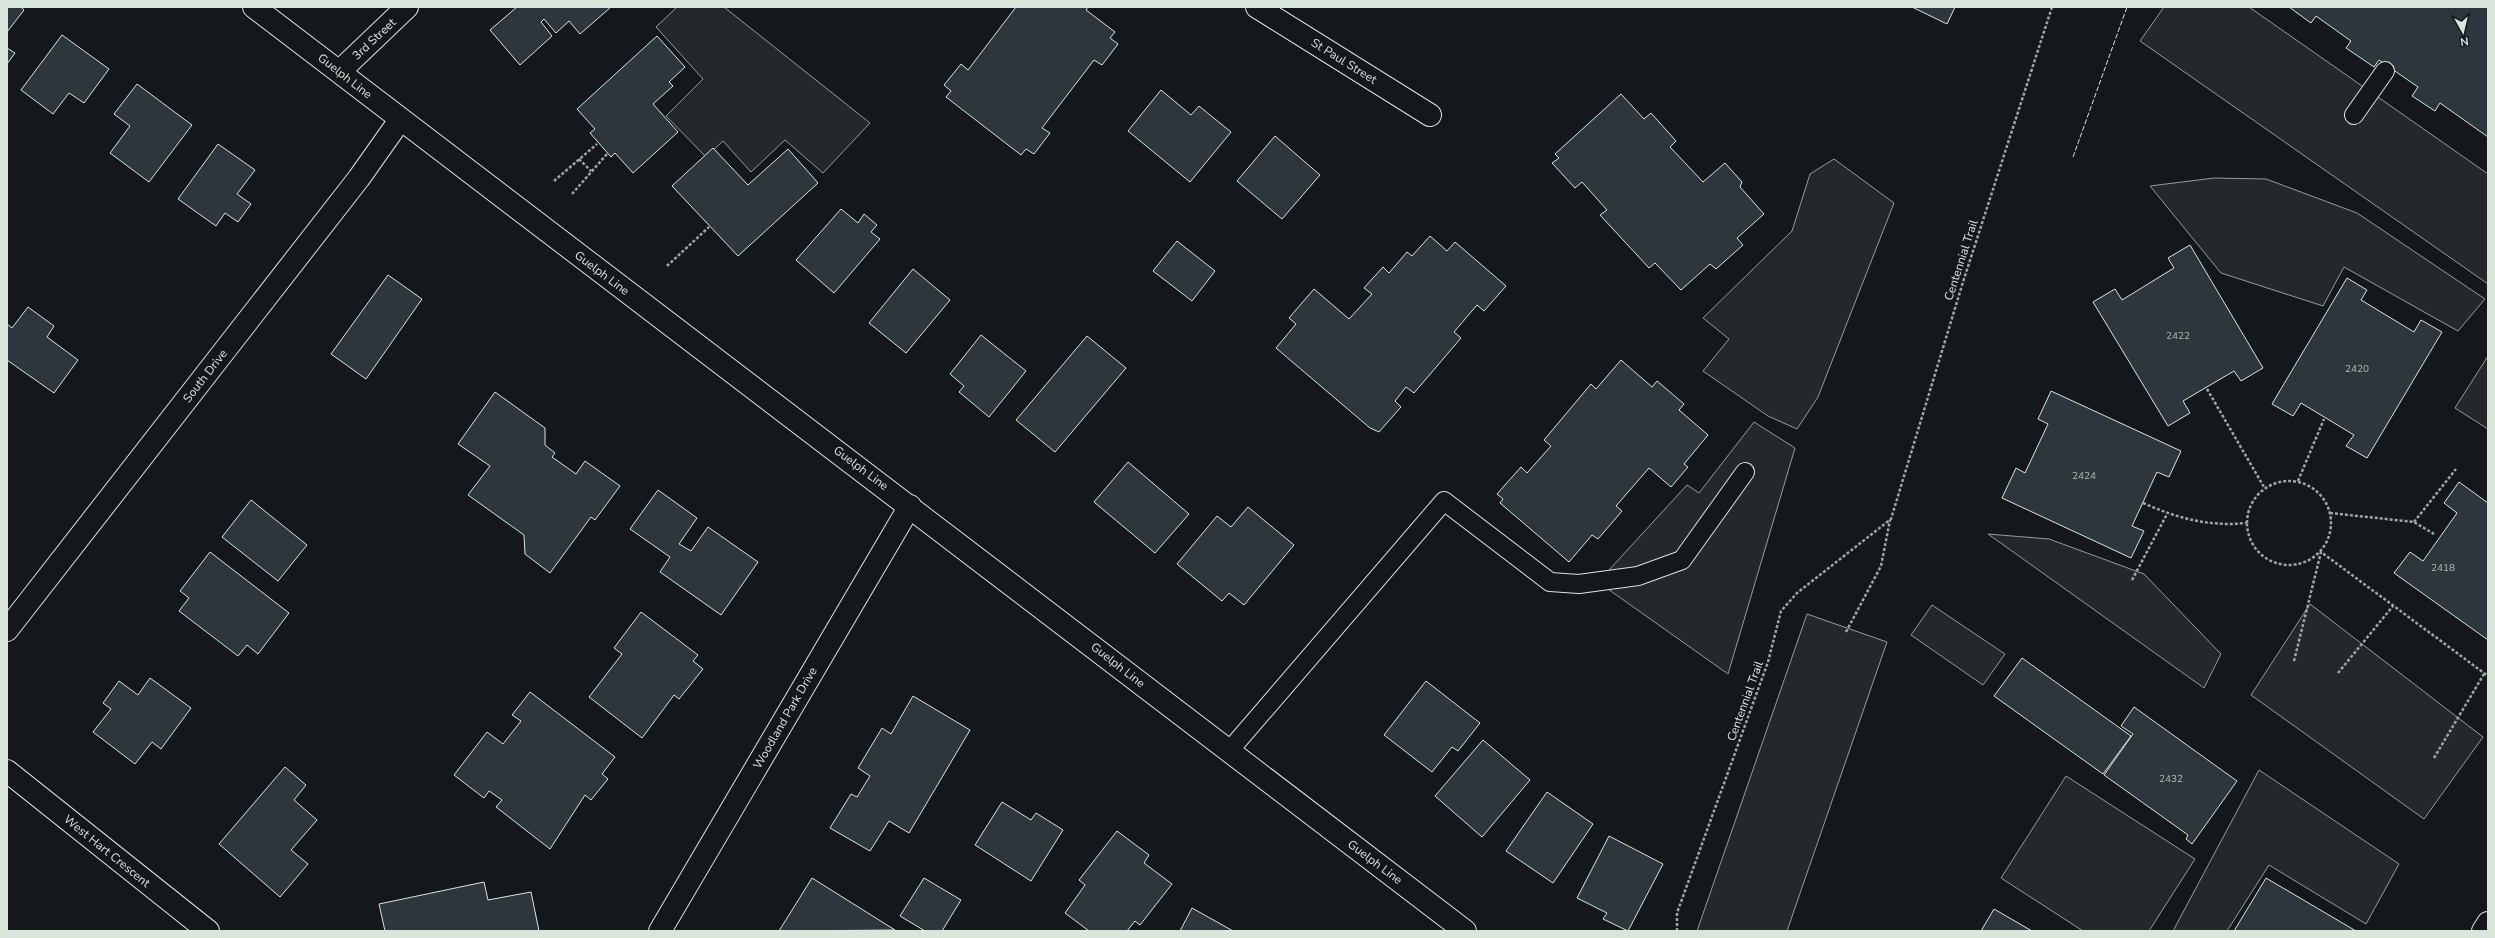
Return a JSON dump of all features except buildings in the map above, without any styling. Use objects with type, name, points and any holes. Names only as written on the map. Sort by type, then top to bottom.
[{"type":"street","name":"Guelph Line","points":[[254,7],[340,71],[400,120],[910,506],[1465,931]]},
{"type":"street","name":"3rd Street","points":[[340,71],[407,7]]},
{"type":"street","name":"St Paul Street","points":[[1257,7],[1430,115]]},
{"type":"street","name":"South Drive","points":[[7,630],[359,178],[400,120]]},
{"type":"street","name":"Woodland Park Drive","points":[[660,931],[910,506]]},
{"type":"street","name":"West Hart Crescent","points":[[7,771],[208,931]]},
{"type":"street","points":[[2483,931],[2488,923]]},
{"type":"lane","points":[[2354,115],[2385,71]]},
{"type":"lane","points":[[1229,751],[1444,500],[1550,582],[1579,584],[1638,576],[1682,560],[1745,472]]},
{"type":"path","name":"Centennial Trail","points":[[1846,632],[1881,566],[1890,519],[1963,282],[2052,7]]},
{"type":"path","points":[[554,181],[597,144]]},
{"type":"path","points":[[572,194],[607,154]]},
{"type":"path","points":[[579,159],[592,171]]},
{"type":"path","points":[[667,266],[709,227]]},
{"type":"path","points":[[2207,389],[2264,487]]},
{"type":"path","points":[[2298,481],[2324,418]]},
{"type":"path","points":[[2414,522],[2456,469]]},
{"type":"path","points":[[2294,661],[2321,552],[2328,540],[2331,526],[2330,513],[2324,501],[2315,490],[2298,481],[2276,481],[2264,487],[2254,496],[2248,509],[2246,523],[2249,537],[2256,550],[2267,559],[2281,564],[2295,565],[2309,560],[2321,552]]},
{"type":"path","points":[[2143,503],[2167,514],[2223,526],[2246,523]]},
{"type":"path","points":[[2330,513],[2414,522],[2434,534]]},
{"type":"path","points":[[2132,580],[2167,514]]},
{"type":"path","name":"Centennial Trail","points":[[1677,931],[1678,913],[1768,662],[1781,611],[1797,593],[1890,519]]},
{"type":"path","points":[[2321,552],[2488,676]]},
{"type":"path","points":[[2338,673],[2393,606]]},
{"type":"path","points":[[2434,758],[2484,674]]},
{"type":"shaded area","points":[[677,7],[724,7],[870,123],[823,173],[785,140],[751,172],[723,141],[706,157],[666,116],[703,79],[656,27]]},
{"type":"shaded area","points":[[2164,7],[2249,7],[2488,174],[2488,284],[2140,41]]},
{"type":"shaded area","points":[[1834,159],[1894,203],[1818,397],[1797,429],[1768,416],[1703,371],[1729,339],[1703,318],[1792,231],[1810,174]]},
{"type":"shaded area","points":[[2214,178],[2266,179],[2357,213],[2485,299],[2458,331],[2344,267],[2323,306],[2221,273],[2150,186]]},
{"type":"shaded area","points":[[2488,356],[2488,429],[2455,408]]},
{"type":"shaded area","points":[[1754,422],[1795,448],[1728,674],[1598,582],[1687,485],[1699,493]]},
{"type":"shaded area","points":[[1988,534],[2049,539],[2144,574],[2221,654],[2204,688]]},
{"type":"shaded area","points":[[2310,604],[2483,737],[2424,819],[2251,695]]},
{"type":"shaded area","points":[[1932,605],[2005,654],[1983,685],[1911,635]]},
{"type":"shaded area","points":[[1807,614],[1887,642],[1787,931],[1697,931]]},
{"type":"shaded area","points":[[2259,770],[2399,864],[2366,924],[2269,865],[2227,931],[2173,931]]},
{"type":"shaded area","points":[[2066,776],[2195,859],[2149,931],[2083,931],[2001,878]]},
{"type":"fence","points":[[2073,157],[2127,7]]}]
